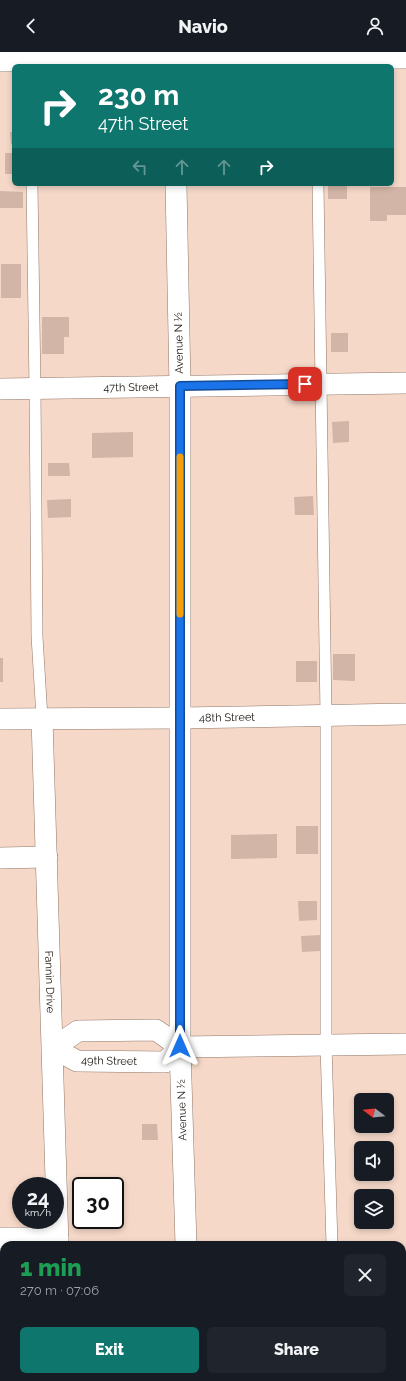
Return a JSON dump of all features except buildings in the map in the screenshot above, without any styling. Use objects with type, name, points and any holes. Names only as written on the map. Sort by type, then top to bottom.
[{"type":"street","points":[[0,60],[406,58]]},
{"type":"street","name":"Avenue N ½","points":[[176,186],[180,386],[180,1046],[186,1241]]},
{"type":"street","name":"47th Street","points":[[0,389],[406,383]]},
{"type":"street","name":"48th Street","points":[[0,719],[180,718],[406,714]]},
{"type":"street","name":"Fannin Drive","points":[[42,718],[58,1241]]},
{"type":"street","points":[[0,858],[47,857]]},
{"type":"street","points":[[53,1048],[78,1031],[156,1030],[180,1046],[406,1044]]},
{"type":"street","name":"49th Street","points":[[53,1048],[77,1061],[165,1062],[180,1046]]},
{"type":"street","points":[[0,1238],[58,1241]]},
{"type":"lane","points":[[32,186],[37,636],[42,718]]},
{"type":"lane","points":[[318,186],[326,715],[326,1045],[332,1241]]},
{"type":"slow traffic","points":[[180,457],[180,614]]},
{"type":"route","points":[[180,1046],[180,386],[305,384]]}]
